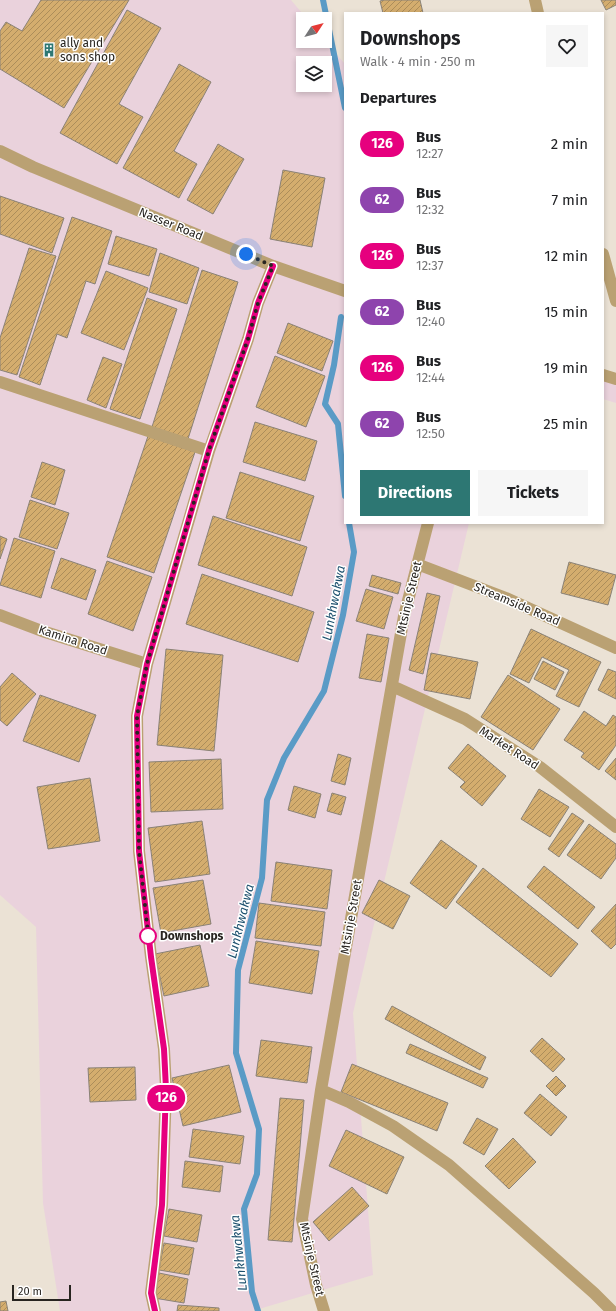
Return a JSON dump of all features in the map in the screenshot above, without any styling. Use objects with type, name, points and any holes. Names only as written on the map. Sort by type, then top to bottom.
[{"type":"street","points":[[535,0],[538,12]]},
{"type":"street","name":"Nasser Road","points":[[0,151],[33,167],[273,266],[344,291]]},
{"type":"street","points":[[604,258],[616,300]]},
{"type":"street","points":[[155,1311],[151,1293],[162,1205],[166,1089],[164,1049],[151,957],[139,851],[137,716],[147,664],[209,450],[248,339],[258,303],[273,266]]},
{"type":"street","points":[[604,375],[616,379]]},
{"type":"street","points":[[0,382],[209,450]]},
{"type":"street","name":"Mtsinje Street","points":[[324,1311],[316,1285],[302,1219],[321,1090],[404,616],[428,524]]},
{"type":"street","name":"Streamside Road","points":[[417,564],[506,598],[616,648]]},
{"type":"street","name":"Kamina Road","points":[[0,616],[42,631],[147,664]]},
{"type":"street","name":"Market Road","points":[[392,686],[465,719],[540,767],[616,827]]},
{"type":"street","points":[[321,1090],[349,1102],[393,1126],[449,1165],[594,1293],[612,1311]]},
{"type":"shaded area","points":[[0,0],[291,0],[301,12],[296,12],[296,48],[331,48],[344,63],[344,524],[469,524],[353,1013],[373,1275],[252,1311],[60,1311],[43,1203],[36,927],[0,895]]},
{"type":"shaded area","points":[[604,370],[616,384],[616,403],[604,399]]},
{"type":"building","name":"ally and sons shop","points":[[41,0],[129,0],[64,108],[0,69],[0,31],[6,22],[22,31]]},
{"type":"building","points":[[420,0],[423,12],[383,12],[380,1]]},
{"type":"building","points":[[601,0],[616,0],[616,5],[606,10]]},
{"type":"building","points":[[127,10],[161,28],[119,104],[143,117],[117,164],[60,133]]},
{"type":"building","points":[[179,64],[211,82],[174,151],[197,164],[179,198],[123,168]]},
{"type":"building","points":[[218,144],[244,159],[213,214],[187,200]]},
{"type":"building","points":[[283,170],[325,178],[312,247],[270,239]]},
{"type":"building","points":[[0,196],[64,218],[52,253],[0,234]]},
{"type":"building","points":[[72,217],[112,231],[95,284],[86,281],[67,338],[57,334],[40,385],[19,377]]},
{"type":"building","points":[[116,236],[157,249],[149,276],[108,264]]},
{"type":"building","points":[[29,248],[56,256],[17,375],[0,370],[0,338]]},
{"type":"building","points":[[160,253],[199,268],[187,304],[149,292]]},
{"type":"building","points":[[202,270],[238,282],[187,442],[151,430]]},
{"type":"building","points":[[106,271],[148,288],[124,350],[81,333]]},
{"type":"building","points":[[147,298],[177,309],[140,419],[110,409]]},
{"type":"building","points":[[288,323],[333,341],[322,371],[277,353]]},
{"type":"building","points":[[275,356],[325,376],[306,427],[256,407]]},
{"type":"building","points":[[103,357],[122,364],[106,408],[87,400]]},
{"type":"building","points":[[255,422],[317,441],[305,481],[243,462]]},
{"type":"building","points":[[148,436],[195,452],[154,573],[107,557]]},
{"type":"building","points":[[42,462],[65,470],[55,505],[31,497]]},
{"type":"building","points":[[240,472],[314,496],[300,541],[226,518]]},
{"type":"building","points":[[30,500],[69,513],[57,549],[19,537]]},
{"type":"building","points":[[213,516],[307,547],[292,596],[198,565]]},
{"type":"building","points":[[0,536],[7,539],[0,559]]},
{"type":"building","points":[[14,538],[55,551],[41,598],[0,585]]},
{"type":"building","points":[[61,558],[96,570],[86,600],[51,588]]},
{"type":"building","points":[[107,561],[152,577],[133,631],[88,614]]},
{"type":"building","points":[[569,562],[616,575],[608,605],[561,593]]},
{"type":"building","points":[[202,574],[314,612],[298,662],[186,624]]},
{"type":"building","points":[[372,575],[401,583],[398,594],[369,586]]},
{"type":"building","points":[[366,589],[393,597],[384,629],[356,621]]},
{"type":"building","points":[[427,593],[440,596],[423,674],[409,670]]},
{"type":"building","points":[[531,629],[601,662],[579,707],[556,696],[569,670],[542,657],[529,683],[510,674]]},
{"type":"building","points":[[367,634],[389,638],[381,682],[359,678]]},
{"type":"building","points":[[166,649],[223,655],[214,751],[157,745]]},
{"type":"building","points":[[431,653],[478,662],[470,699],[424,690]]},
{"type":"building","points":[[543,661],[564,672],[555,690],[534,679]]},
{"type":"building","points":[[608,669],[616,672],[616,699],[598,690]]},
{"type":"building","points":[[12,673],[36,694],[7,726],[0,720],[0,687]]},
{"type":"building","points":[[508,675],[560,709],[533,750],[481,717]]},
{"type":"building","points":[[40,695],[96,715],[79,762],[23,741]]},
{"type":"building","points":[[584,711],[606,726],[613,715],[616,717],[616,745],[599,770],[581,757],[584,753],[564,740]]},
{"type":"building","points":[[468,744],[506,776],[482,806],[460,787],[465,782],[448,768]]},
{"type":"building","points":[[338,754],[351,758],[345,785],[331,781]]},
{"type":"building","points":[[616,758],[616,780],[605,771]]},
{"type":"building","points":[[221,759],[223,809],[151,812],[149,762]]},
{"type":"building","points":[[90,778],[100,841],[48,849],[37,787]]},
{"type":"building","points":[[294,786],[321,794],[315,818],[288,810]]},
{"type":"building","points":[[539,789],[569,807],[550,837],[521,819]]},
{"type":"building","points":[[332,793],[346,797],[341,815],[327,811]]},
{"type":"building","points":[[572,813],[584,821],[559,857],[548,849]]},
{"type":"building","points":[[202,821],[210,874],[155,882],[148,828]]},
{"type":"building","points":[[589,824],[616,844],[616,858],[601,879],[567,855]]},
{"type":"building","points":[[441,840],[477,866],[446,909],[410,883]]},
{"type":"building","points":[[276,862],[332,870],[327,909],[271,901]]},
{"type":"building","points":[[544,866],[595,907],[578,929],[527,887]]},
{"type":"building","points":[[483,868],[578,944],[551,977],[456,902]]},
{"type":"building","points":[[203,880],[211,924],[161,933],[153,888]]},
{"type":"building","points":[[379,880],[410,896],[393,929],[362,913]]},
{"type":"building","points":[[259,903],[325,912],[321,946],[255,938]]},
{"type":"building","points":[[616,904],[616,944],[611,949],[591,931]]},
{"type":"building","points":[[256,941],[319,951],[312,994],[249,983]]},
{"type":"building","points":[[200,945],[209,986],[164,996],[155,954]]},
{"type":"building","points":[[392,1006],[486,1057],[480,1070],[385,1019]]},
{"type":"building","points":[[542,1038],[565,1059],[553,1072],[530,1051]]},
{"type":"building","points":[[261,1040],[312,1047],[307,1083],[256,1076]]},
{"type":"building","points":[[410,1044],[488,1078],[483,1088],[406,1053]]},
{"type":"building","points":[[352,1064],[448,1103],[437,1131],[341,1092]]},
{"type":"building","points":[[229,1065],[241,1112],[183,1126],[172,1078]]},
{"type":"building","points":[[135,1067],[136,1100],[90,1102],[88,1068]]},
{"type":"building","points":[[556,1076],[566,1086],[556,1096],[546,1086]]},
{"type":"building","points":[[540,1094],[567,1117],[551,1136],[524,1113]]},
{"type":"building","points":[[280,1098],[304,1100],[292,1242],[268,1240]]},
{"type":"building","points":[[477,1118],[498,1129],[484,1155],[463,1143]]},
{"type":"building","points":[[193,1129],[244,1136],[240,1164],[189,1157]]},
{"type":"building","points":[[346,1130],[404,1157],[387,1194],[329,1166]]},
{"type":"building","points":[[513,1138],[536,1162],[509,1189],[485,1166]]},
{"type":"building","points":[[185,1161],[223,1166],[220,1192],[182,1187]]},
{"type":"building","points":[[352,1187],[369,1206],[329,1241],[313,1222]]},
{"type":"building","points":[[169,1209],[202,1215],[197,1242],[164,1236]]},
{"type":"building","points":[[164,1243],[194,1248],[189,1275],[159,1270]]},
{"type":"building","points":[[159,1273],[188,1279],[184,1303],[154,1298]]},
{"type":"building","points":[[6,1301],[8,1311],[0,1311],[0,1302]]},
{"type":"building","points":[[178,1305],[219,1308],[219,1311],[177,1311]]},
{"type":"waterway","name":"Lunkhwakwa","points":[[323,0],[344,103]]},
{"type":"waterway","name":"Lunkhwakwa","points":[[341,317],[334,365],[325,404],[338,424],[344,486]]},
{"type":"waterway","name":"Lunkhwakwa","points":[[258,1311],[252,1292],[244,1209],[257,1174],[259,1129],[236,1053],[238,970],[262,878],[267,800],[284,758],[324,691],[343,615],[354,552],[349,524]]},
{"type":"bus line","name":"126","points":[[155,1311],[151,1293],[162,1205],[166,1089],[164,1049],[151,957],[139,851],[137,716],[147,664],[209,450],[248,339],[258,303],[273,266]]},
{"type":"place","name":"ally and sons shop","points":[[49,50]]},
{"type":"place","name":"Downshops","points":[[148,936]]},
{"type":"route","points":[[148,936],[149,942],[139,851],[137,716],[147,664],[209,450],[248,339],[258,303],[273,266],[246,254]]}]
